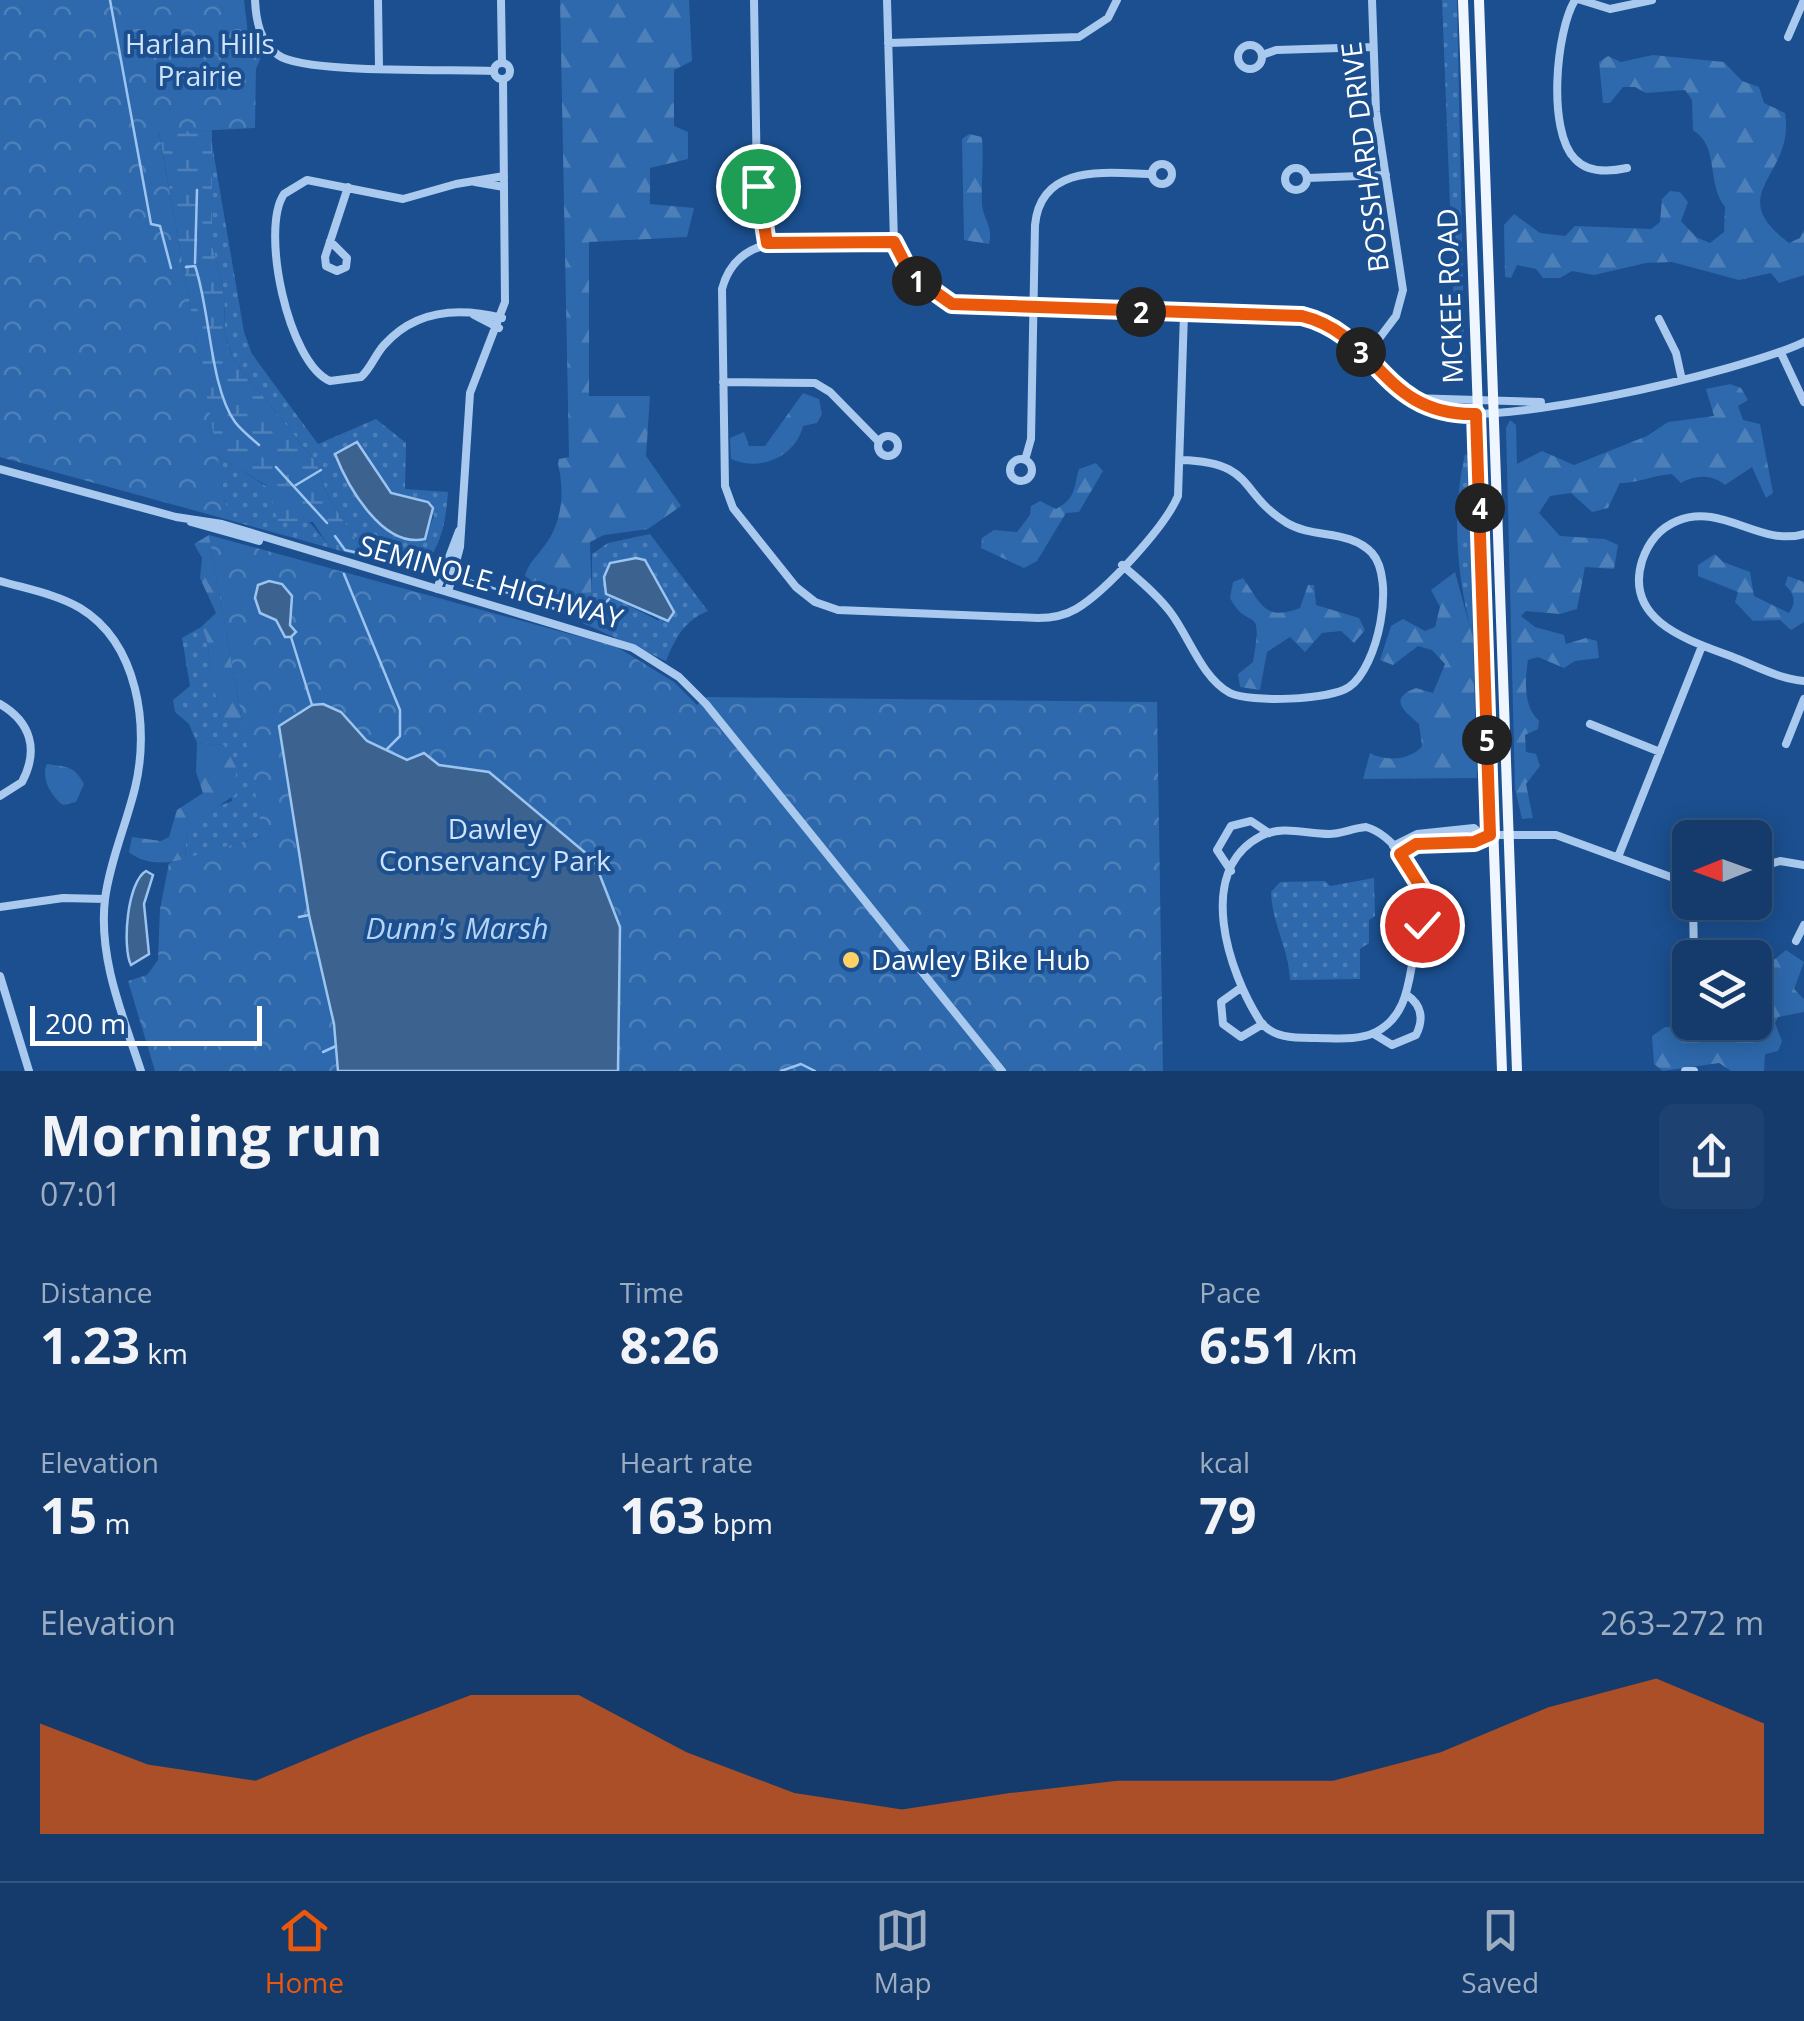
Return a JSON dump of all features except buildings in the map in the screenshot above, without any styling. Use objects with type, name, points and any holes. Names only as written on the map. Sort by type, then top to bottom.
[{"type":"main road","name":"MCKEE ROAD","points":[[1463,0],[1502,1070]]},
{"type":"main road","name":"MCKEE ROAD","points":[[1479,0],[1493,414],[1495,835],[1517,1071]]},
{"type":"street","points":[[256,0],[259,31],[268,46],[301,65],[493,70],[502,62]]},
{"type":"street","points":[[378,0],[380,67]]},
{"type":"street","points":[[448,592],[460,546],[470,394],[500,323],[502,79],[510,69],[502,62],[501,0]]},
{"type":"street","points":[[754,0],[758,186],[767,243]]},
{"type":"street","points":[[888,0],[894,242],[911,275],[938,298],[968,308],[1302,316],[1336,329],[1411,398],[1434,411],[1476,414],[1682,380],[1804,342]]},
{"type":"street","points":[[888,43],[1080,37],[1108,18],[1117,0]]},
{"type":"street","name":"BOSSHARD DRIVE","points":[[1366,357],[1396,316],[1403,290],[1386,175],[1372,0]]},
{"type":"street","points":[[1626,168],[1603,171],[1582,165],[1566,145],[1560,32],[1578,0],[1610,9],[1652,0]]},
{"type":"street","points":[[1788,37],[1804,0]]},
{"type":"street","points":[[1262,55],[1276,50],[1373,47]]},
{"type":"street","points":[[493,70],[502,79]]},
{"type":"street","points":[[1025,460],[1031,439],[1036,213],[1052,186],[1077,174],[1152,174]]},
{"type":"street","points":[[1306,178],[1386,175]]},
{"type":"street","points":[[500,323],[470,313],[443,312],[412,321],[388,341],[355,380],[338,383],[318,374],[301,350],[286,309],[274,216],[284,194],[307,180],[403,199],[476,182],[504,182]]},
{"type":"street","points":[[330,241],[348,187]]},
{"type":"street","points":[[894,242],[767,243],[741,256],[724,280],[724,479],[732,508],[796,587],[822,606],[850,611],[1051,618],[1080,606],[1174,505],[1181,460],[1184,313]]},
{"type":"street","points":[[1659,319],[1676,353],[1682,380]]},
{"type":"street","points":[[1781,352],[1804,402]]},
{"type":"street","points":[[723,382],[815,383],[830,392],[879,442]]},
{"type":"street","points":[[1411,398],[1492,398],[1549,404]]},
{"type":"street","points":[[1122,565],[1165,606],[1212,677],[1231,694],[1255,699],[1334,694],[1350,686],[1363,672],[1385,590],[1373,555],[1351,539],[1284,522],[1233,469],[1214,462],[1181,460]]},
{"type":"street","name":"SEMINOLE HIGHWAY","points":[[0,469],[176,517],[224,535],[278,544],[611,638],[662,665],[706,704],[1002,1071]]},
{"type":"street","points":[[1804,534],[1779,538],[1708,515],[1673,522],[1656,536],[1646,552],[1640,575],[1648,608],[1668,630],[1779,676],[1804,681]]},
{"type":"street","points":[[436,589],[459,531]]},
{"type":"street","points":[[0,581],[56,597],[90,614],[115,642],[130,673],[140,719],[140,765],[105,899],[110,970],[141,1071]]},
{"type":"street","points":[[1618,857],[1702,646]]},
{"type":"street","points":[[1786,744],[1804,699]]},
{"type":"street","points":[[0,704],[23,722],[32,747],[22,782],[0,796]]},
{"type":"street","points":[[1590,724],[1660,752]]},
{"type":"street","points":[[1230,871],[1216,850],[1231,826],[1252,821],[1269,833]]},
{"type":"street","points":[[1374,1034],[1391,1021],[1407,995],[1425,900],[1400,854],[1366,827],[1330,834],[1269,833],[1245,848],[1230,871],[1223,892],[1223,917],[1242,987],[1263,1024],[1295,1038],[1374,1034],[1392,1045],[1416,1035],[1421,1016],[1418,1005],[1407,995]]},
{"type":"street","points":[[1393,846],[1416,834],[1474,828],[1495,835],[1556,836],[1672,877]]},
{"type":"street","points":[[1400,854],[1416,844],[1474,842],[1495,835]]},
{"type":"street","points":[[1772,863],[1804,865]]},
{"type":"street","points":[[0,907],[64,898],[105,899]]},
{"type":"street","points":[[1796,941],[1804,925]]},
{"type":"street","points":[[0,976],[29,1071]]},
{"type":"street","points":[[1242,987],[1221,1002],[1222,1024],[1241,1037],[1263,1024]]},
{"type":"street","points":[[1684,1071],[1694,1071]]},
{"type":"green space","name":"Harlan Hills Prairie","points":[[0,0],[244,0],[248,34],[261,57],[256,69],[255,128],[159,133],[229,520],[0,457]]},
{"type":"green space","points":[[560,0],[689,0],[692,61],[674,70],[674,126],[688,132],[688,159],[650,168],[650,204],[694,208],[687,237],[589,242],[589,396],[650,396],[646,456],[681,506],[648,529],[604,535],[590,542],[592,605],[541,589],[525,576],[554,530],[561,498],[559,459],[569,457]]},
{"type":"green space","points":[[1442,0],[1457,0],[1465,383],[1459,381],[1462,371],[1454,307]]},
{"type":"green space","points":[[1653,55],[1724,62],[1742,81],[1759,87],[1764,103],[1785,113],[1786,135],[1761,197],[1761,210],[1770,226],[1789,243],[1800,238],[1804,230],[1804,275],[1779,283],[1771,273],[1739,280],[1672,262],[1646,263],[1594,275],[1572,271],[1560,278],[1543,278],[1536,269],[1517,265],[1511,278],[1505,277],[1504,225],[1514,214],[1540,233],[1565,236],[1575,226],[1651,229],[1660,222],[1662,199],[1670,191],[1680,192],[1688,202],[1681,221],[1696,237],[1710,243],[1724,232],[1725,207],[1707,146],[1693,130],[1692,100],[1685,90],[1646,93],[1635,87],[1623,87],[1610,103],[1603,103],[1599,62],[1608,56],[1621,62]]},
{"type":"green space","points":[[212,130],[212,245],[224,291],[225,337],[235,362],[316,462],[329,499],[360,546],[356,555],[330,548],[313,522],[278,521],[266,485],[217,456],[159,132]]},
{"type":"green space","points":[[969,134],[982,137],[982,204],[989,244],[964,240],[962,139]]},
{"type":"green space","points":[[212,144],[244,332],[252,354],[318,444],[376,419],[406,443],[405,489],[448,492],[438,542],[421,568],[356,555],[360,546],[329,499],[316,462],[235,362],[225,336],[224,291],[212,245]],"holes":[[[357,443],[391,493],[428,502],[434,516],[425,538],[409,538],[381,524],[358,498],[335,454]]]},
{"type":"green space","points":[[1730,384],[1741,388],[1748,400],[1738,406],[1743,420],[1760,424],[1773,493],[1766,498],[1752,467],[1725,485],[1703,477],[1681,483],[1672,474],[1620,483],[1608,508],[1592,512],[1571,493],[1550,496],[1539,513],[1560,536],[1605,539],[1618,545],[1614,569],[1585,567],[1577,609],[1560,614],[1526,611],[1521,616],[1535,627],[1564,635],[1566,644],[1586,638],[1597,641],[1599,658],[1575,661],[1564,668],[1538,657],[1528,660],[1528,700],[1539,721],[1538,729],[1525,735],[1526,752],[1536,754],[1540,766],[1526,784],[1533,818],[1522,819],[1515,789],[1506,428],[1510,420],[1516,425],[1517,464],[1542,451],[1574,465],[1647,436],[1668,422],[1714,416],[1706,389]]},
{"type":"green space","points":[[803,393],[819,399],[822,414],[817,423],[803,426],[793,446],[764,462],[731,459],[730,438],[744,432],[749,446],[765,446]]},
{"type":"green space","points":[[1465,454],[1473,638],[1463,593],[1457,523]]},
{"type":"green space","points":[[217,456],[293,507],[330,548],[229,520]]},
{"type":"green space","points":[[1096,463],[1103,471],[1079,512],[1066,513],[1037,561],[1024,568],[981,548],[982,538],[994,530],[1017,532],[1030,515],[1031,506],[1040,501],[1056,509],[1062,505],[1073,493],[1079,469]]},
{"type":"green space","points":[[650,534],[708,611],[682,631],[666,661],[583,623],[586,605],[592,605],[592,554],[608,543]],"holes":[[[636,558],[659,621],[606,594],[606,570],[616,561]]]},
{"type":"green space","points":[[209,535],[322,1071],[262,836],[185,859],[187,828],[208,810],[232,801],[224,745],[197,743],[189,724],[175,712],[173,700],[190,686],[182,638],[201,627],[207,641],[220,720],[242,720]]},
{"type":"green space","points":[[209,535],[242,721],[220,721],[207,641],[201,627],[216,613],[200,578],[202,558],[194,544]]},
{"type":"green space","name":"Dawley Conservancy Park","points":[[209,535],[617,647],[674,682],[697,705],[707,697],[1157,702],[1163,1071],[155,1071],[128,981],[147,975],[158,960],[160,909],[169,863],[263,836]]},
{"type":"green space","points":[[1715,554],[1723,562],[1750,572],[1754,596],[1789,613],[1794,601],[1785,585],[1788,576],[1804,582],[1804,622],[1791,630],[1780,620],[1753,621],[1735,602],[1738,592],[1698,576],[1698,565]]},
{"type":"green space","points":[[1455,572],[1473,638],[1477,778],[1363,779],[1370,753],[1398,758],[1422,746],[1419,724],[1400,702],[1416,688],[1433,693],[1445,664],[1432,650],[1418,646],[1393,665],[1380,660],[1391,626],[1403,619],[1425,631],[1435,627],[1440,607],[1431,590]]},
{"type":"green space","points":[[1243,578],[1265,608],[1278,613],[1300,608],[1308,585],[1314,585],[1316,605],[1359,618],[1365,630],[1354,643],[1341,631],[1322,633],[1305,652],[1290,637],[1267,652],[1260,690],[1240,687],[1238,674],[1253,662],[1257,631],[1253,620],[1237,609],[1230,598],[1233,582]]},
{"type":"green space","points":[[197,743],[224,745],[236,767],[236,794],[187,828],[185,859],[156,862],[135,856],[129,852],[132,837],[161,841],[169,837],[177,810],[203,793],[196,772]]},
{"type":"green space","points":[[47,764],[77,773],[84,784],[76,802],[63,805],[55,797],[46,781]]},
{"type":"green space","points":[[1374,878],[1375,916],[1369,920],[1369,943],[1360,949],[1360,979],[1290,980],[1271,892],[1280,882],[1325,881],[1330,886]]},
{"type":"green space","points":[[1786,950],[1804,962],[1794,989],[1804,999],[1804,1012],[1778,1017],[1775,1023],[1782,1041],[1778,1051],[1765,1054],[1764,1071],[1731,1071],[1719,1063],[1663,1071],[1654,1064],[1652,1036],[1665,1027],[1672,1027],[1672,1040],[1772,1040],[1772,961]]},
{"type":"water","points":[[357,442],[391,493],[428,502],[433,508],[425,539],[395,535],[358,498],[335,454]]},
{"type":"water","points":[[645,560],[674,612],[668,621],[606,594],[604,577],[610,563]]},
{"type":"water","points":[[269,581],[282,584],[292,596],[290,625],[296,632],[291,637],[285,637],[276,620],[260,613],[255,598],[258,585]]},
{"type":"water","name":"Dunn's Marsh","points":[[323,704],[341,712],[367,741],[407,760],[424,753],[439,765],[489,772],[594,860],[620,927],[618,1071],[338,1071],[334,1024],[309,915],[279,726],[312,705]]},
{"type":"water","points":[[146,871],[153,875],[144,904],[149,954],[131,965],[128,915],[134,888]]},
{"type":"waterway","points":[[110,0],[151,224],[160,226],[171,268]]},
{"type":"waterway","points":[[195,263],[197,190]]},
{"type":"waterway","points":[[186,267],[195,266],[200,283],[215,369],[227,407],[237,425],[259,445]]},
{"type":"waterway","points":[[276,467],[327,523]]},
{"type":"waterway","points":[[296,485],[321,470]]},
{"type":"waterway","points":[[335,536],[345,550],[423,567]]},
{"type":"waterway","points":[[344,574],[400,710],[400,736],[387,749]]},
{"type":"waterway","points":[[469,580],[573,615]]},
{"type":"waterway","points":[[585,618],[597,614],[609,599]]},
{"type":"waterway","points":[[291,637],[312,705]]},
{"type":"waterway","points":[[299,917],[309,915]]},
{"type":"waterway","points":[[323,1052],[336,1046]]},
{"type":"waterway","points":[[781,1071],[801,1064],[815,1071]]},
{"type":"place","name":"Dawley Bike Hub","points":[[851,960]]},
{"type":"route","points":[[758,186],[767,243],[894,242],[911,275],[926,290],[952,304],[968,308],[1302,316],[1319,320],[1341,333],[1396,388],[1423,408],[1476,414],[1490,835],[1482,835],[1474,842],[1416,844],[1400,854],[1422,889],[1422,925]]}]
